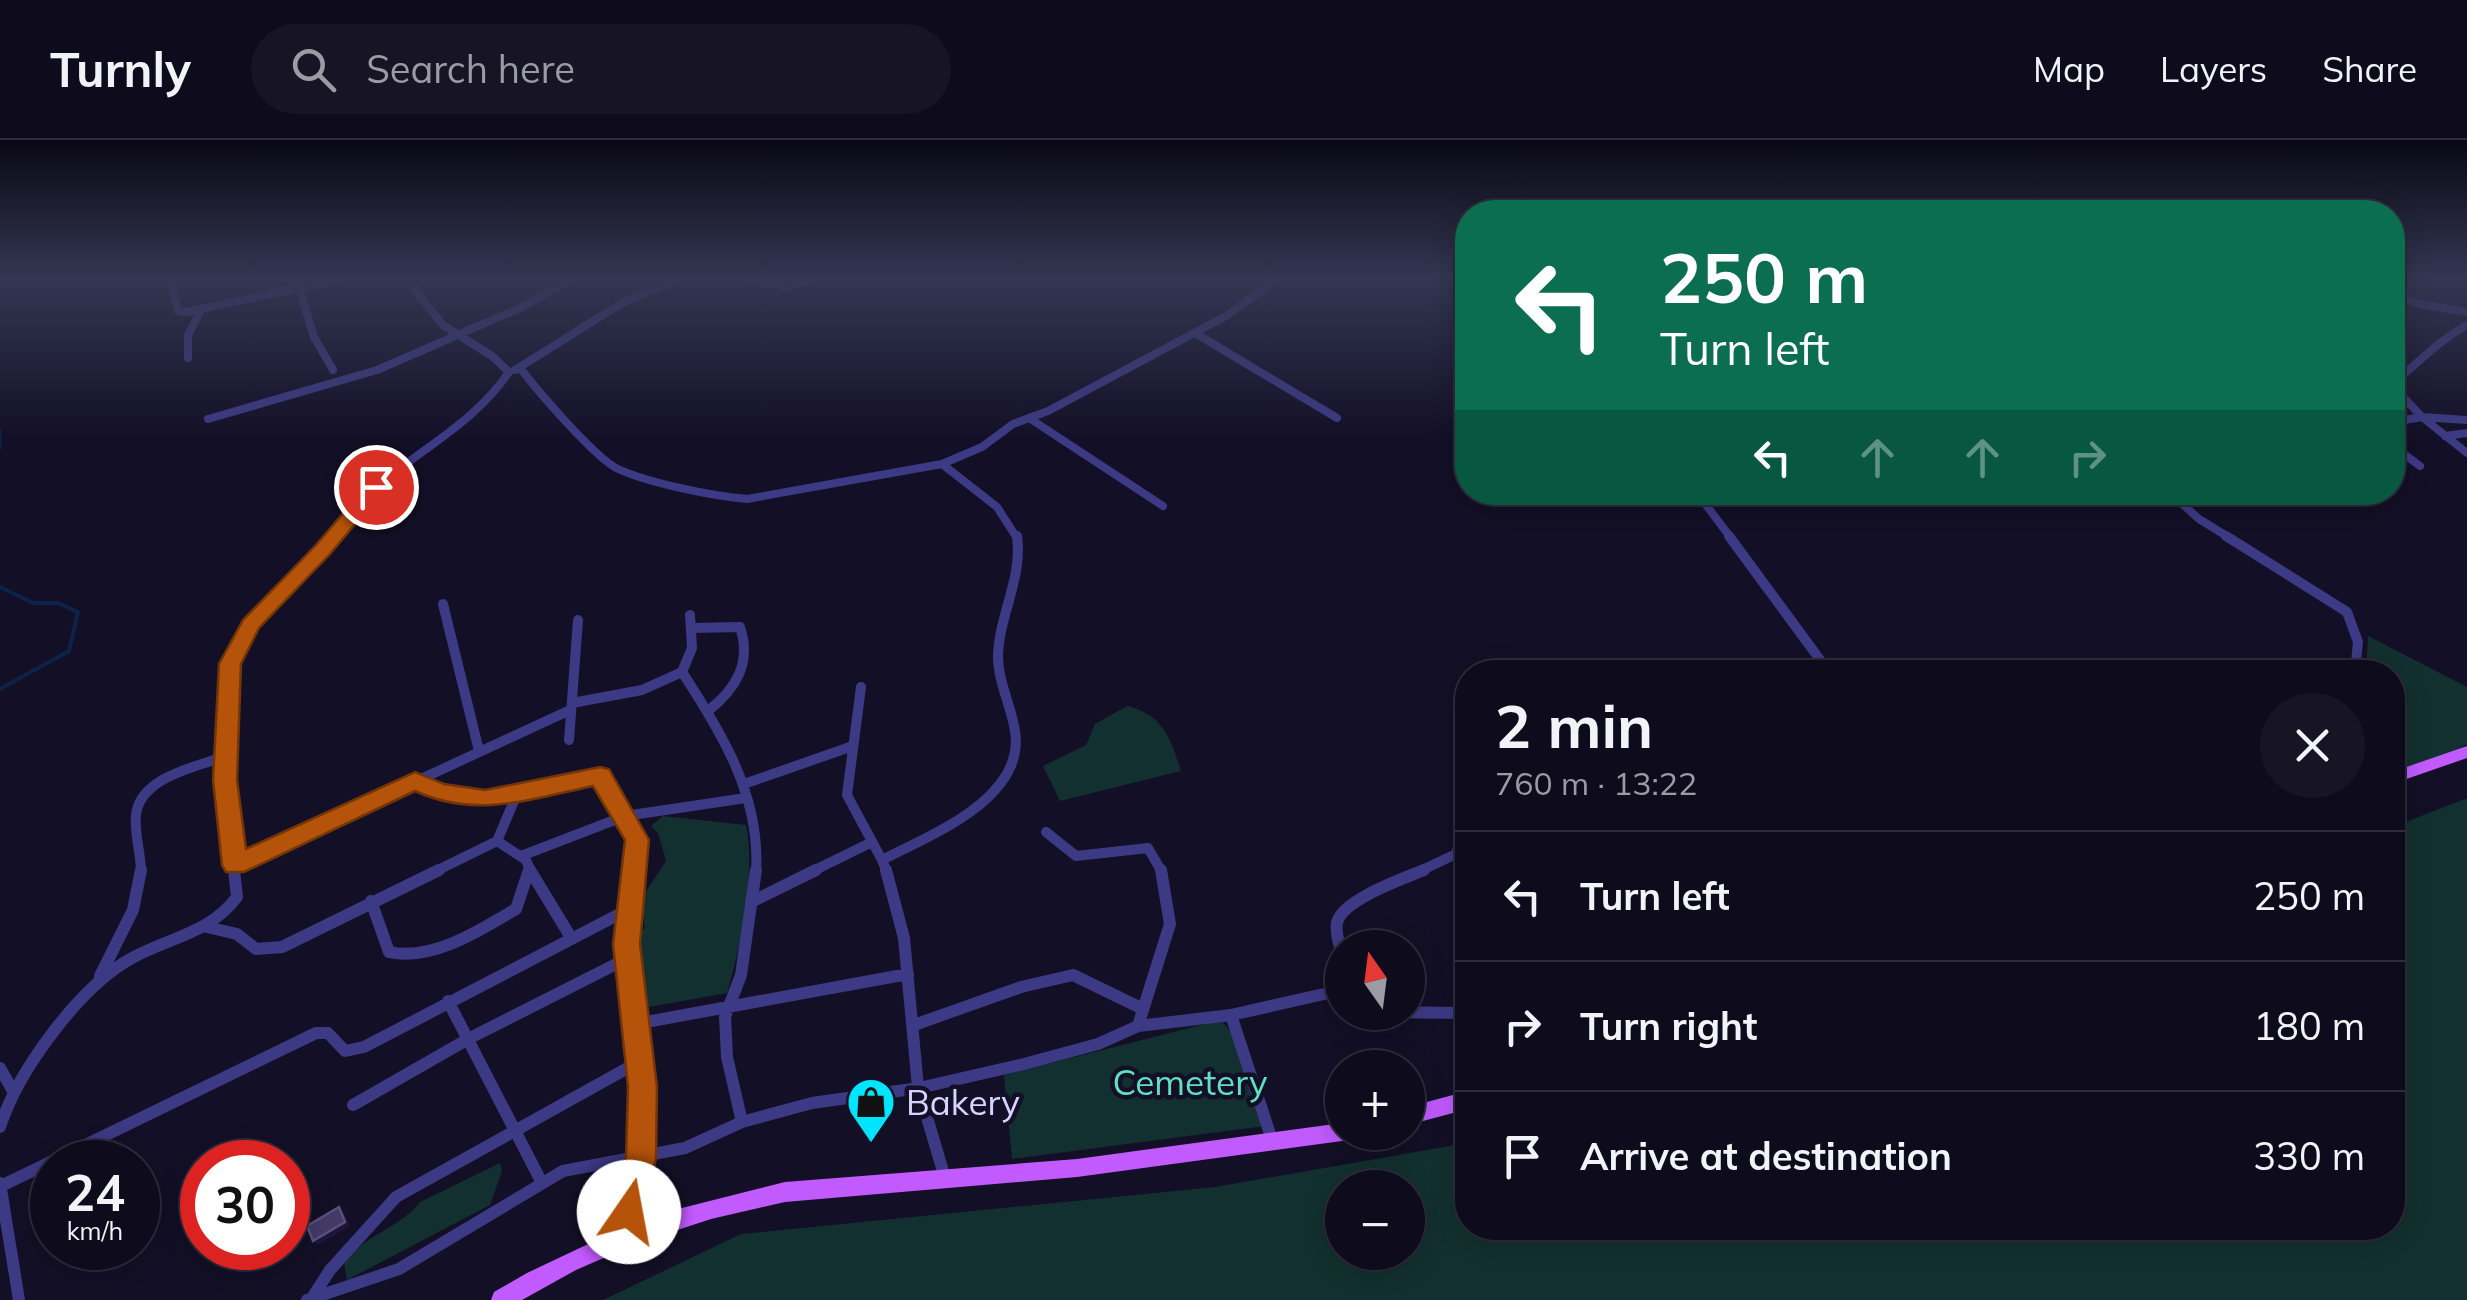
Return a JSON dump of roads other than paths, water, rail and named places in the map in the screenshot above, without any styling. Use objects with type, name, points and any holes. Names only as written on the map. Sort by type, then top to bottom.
[{"type":"main road","points":[[2405,773],[2467,752]]},
{"type":"main road","points":[[1425,1111],[1455,1103]]},
{"type":"main road","points":[[502,1300],[584,1256],[624,1240],[700,1212],[785,1192],[1077,1168],[1325,1134]]},
{"type":"street","points":[[188,358],[189,332]]},
{"type":"street","points":[[309,332],[318,352],[333,370]]},
{"type":"street","points":[[453,332],[514,370],[615,468],[674,481],[720,497],[747,499],[788,494],[942,464],[982,447],[1008,427],[1065,403],[1195,333],[1338,418]]},
{"type":"street","points":[[208,419],[378,370],[463,332]]},
{"type":"street","points":[[94,986],[132,958],[207,926],[238,897],[226,756],[230,664],[250,625],[323,550],[376,487],[456,429],[514,370],[575,332]]},
{"type":"street","points":[[2405,374],[2437,341],[2454,332]]},
{"type":"street","points":[[2405,399],[2467,452]]},
{"type":"street","points":[[1029,418],[1164,506]]},
{"type":"street","points":[[2405,420],[2467,420]]},
{"type":"street","points":[[2444,436],[2467,433]]},
{"type":"street","points":[[2405,455],[2420,466]]},
{"type":"street","points":[[882,860],[938,829],[1000,785],[1013,764],[1015,726],[998,658],[1013,582],[1017,535],[1007,517],[942,464]]},
{"type":"street","points":[[1706,505],[1819,660]]},
{"type":"street","points":[[2183,505],[2199,519],[2347,612],[2358,642],[2356,660]]},
{"type":"street","points":[[443,604],[479,751]]},
{"type":"street","points":[[235,865],[570,707],[642,690],[682,672],[692,648],[690,615]]},
{"type":"street","points":[[569,740],[578,620]]},
{"type":"street","points":[[692,628],[730,625],[740,628],[744,635],[741,678],[728,696],[708,711]]},
{"type":"street","points":[[682,672],[708,711],[744,784],[756,837],[740,975],[726,1009],[725,1053],[742,1122]]},
{"type":"street","points":[[861,687],[846,795],[882,860],[900,919],[919,1088],[945,1178]]},
{"type":"street","points":[[744,784],[850,747]]},
{"type":"street","points":[[0,1127],[12,1090],[94,986],[114,951],[138,892],[141,871],[136,810],[142,798],[158,785],[226,756]]},
{"type":"street","points":[[415,781],[460,798],[517,794],[600,776],[612,804],[625,816],[637,840],[632,908],[626,928],[634,1024],[642,1060],[641,1158],[624,1240]]},
{"type":"street","points":[[207,926],[237,934],[256,949],[268,950],[314,932],[496,841],[517,794]]},
{"type":"street","points":[[521,856],[625,816],[746,798]]},
{"type":"street","points":[[1046,832],[1076,856],[1148,848],[1156,856],[1170,924],[1140,1008],[1138,1026]]},
{"type":"street","points":[[496,841],[521,856],[570,936]]},
{"type":"street","points":[[751,902],[872,842]]},
{"type":"street","points":[[1338,930],[1343,912],[1455,855]]},
{"type":"street","points":[[371,902],[388,952],[405,955],[474,933],[516,909],[530,868]]},
{"type":"street","points":[[20,1300],[7,1276],[0,1183],[306,1036],[328,1034],[345,1051],[356,1050],[570,936],[632,908]]},
{"type":"street","points":[[353,1105],[470,1038],[628,958]]},
{"type":"street","points":[[634,1024],[726,1009],[753,998],[908,974]]},
{"type":"street","points":[[914,1025],[1021,987],[1072,975],[1140,1008]]},
{"type":"street","points":[[309,1299],[399,1268],[563,1170],[685,1148],[742,1122],[812,1102],[919,1088],[1098,1044],[1138,1026],[1231,1015],[1325,994]]},
{"type":"street","points":[[448,1001],[541,1181]]},
{"type":"street","points":[[1425,1013],[1455,1013]]},
{"type":"street","points":[[1231,1015],[1272,1140]]},
{"type":"street","points":[[309,1299],[330,1270],[396,1198],[642,1060]]},
{"type":"street","points":[[0,1068],[12,1090]]},
{"type":"waterway","points":[[0,430],[0,449]]},
{"type":"waterway","points":[[0,587],[33,603],[58,603],[78,612],[69,651],[0,689]]},
{"type":"place","name":"Bakery","points":[[871,1144]]},
{"type":"park label","name":"Cemetery","points":[[1190,1082]]}]
